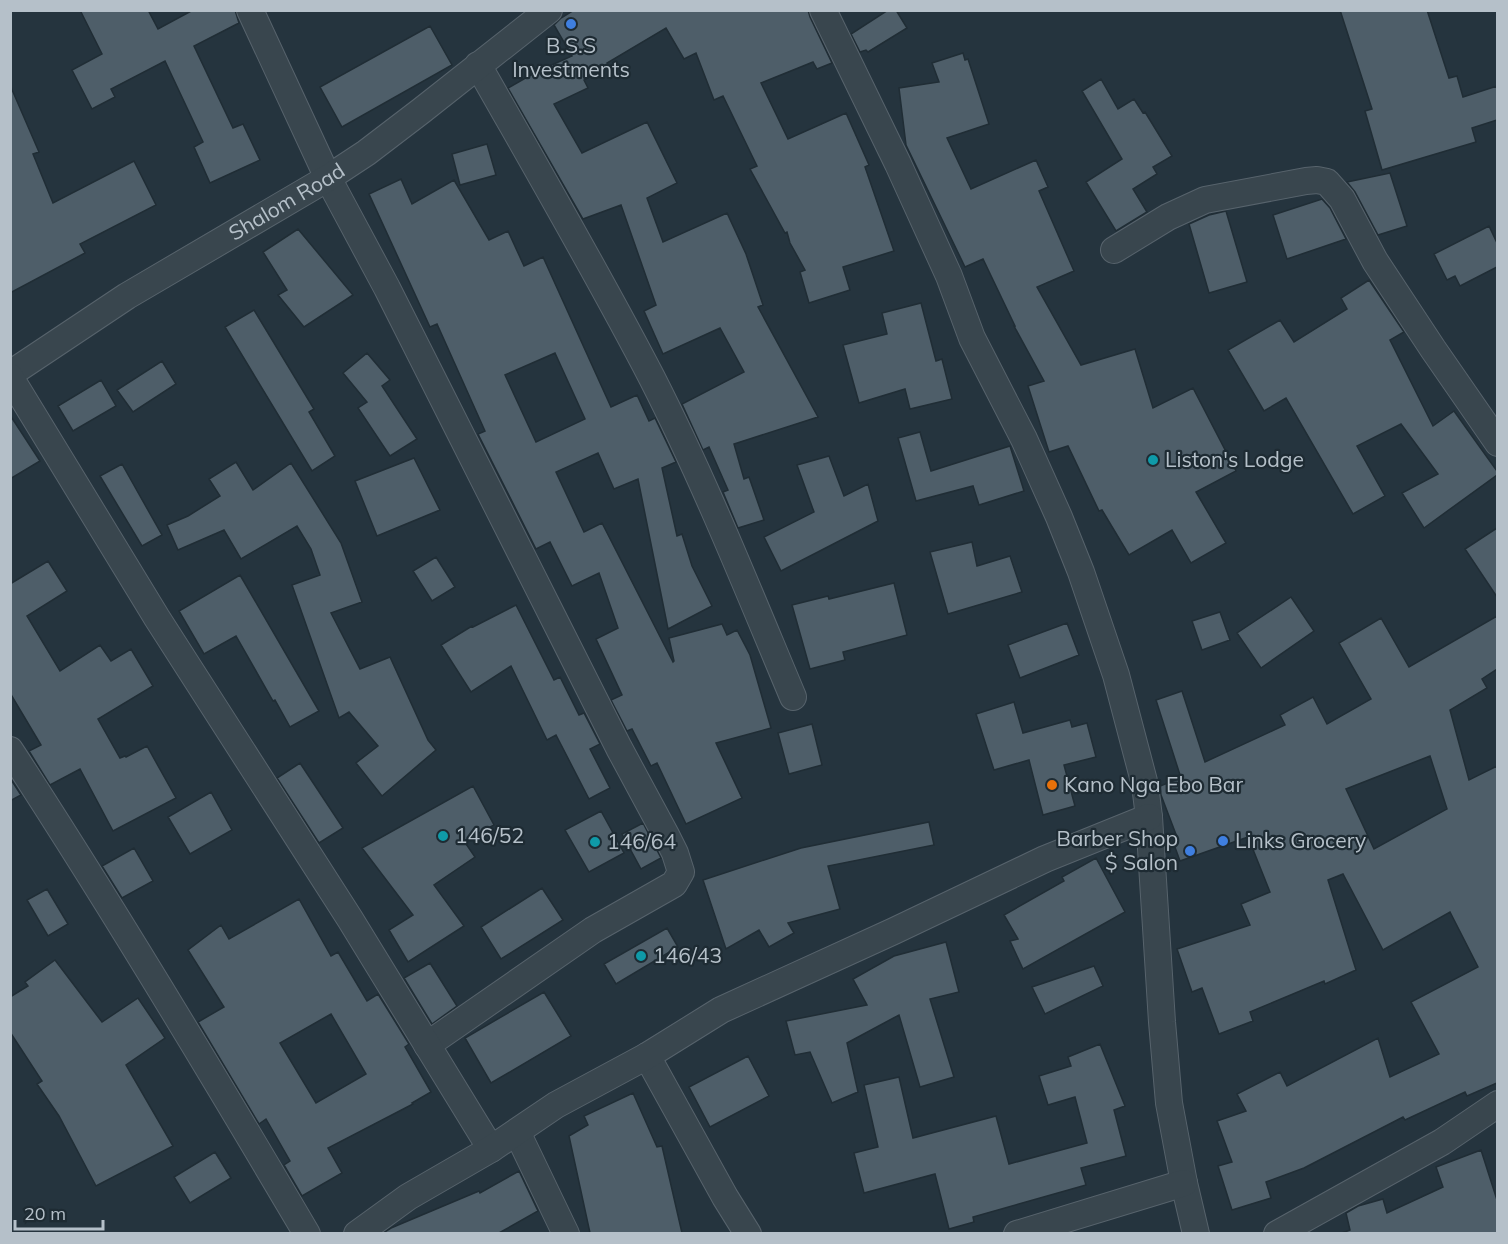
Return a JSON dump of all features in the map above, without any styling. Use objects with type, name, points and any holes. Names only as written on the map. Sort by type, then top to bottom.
[{"type":"street","points":[[250,10],[328,178],[387,288],[619,748],[668,837],[681,873],[674,884],[593,930],[427,1045]]},
{"type":"street","name":"Shalom Road","points":[[10,375],[127,296],[328,178],[375,146],[549,10]]},
{"type":"street","points":[[823,10],[898,164],[949,276],[972,338],[1024,439],[1059,517],[1081,572],[1116,675],[1145,785],[1169,1103],[1196,1233]]},
{"type":"street","points":[[478,65],[652,379],[714,509],[793,697]]},
{"type":"street","points":[[1114,250],[1168,217],[1205,200],[1306,181],[1327,182],[1342,199],[1375,261],[1497,443]]},
{"type":"street","points":[[10,375],[157,618],[350,919],[491,1149]]},
{"type":"street","points":[[10,750],[79,856],[307,1233]]},
{"type":"street","points":[[366,1231],[408,1197],[491,1149],[556,1105],[647,1056],[721,1010],[1045,859],[1149,817]]},
{"type":"street","points":[[647,1056],[725,1197],[748,1233]]},
{"type":"street","points":[[1277,1233],[1442,1142],[1497,1104]]},
{"type":"street","points":[[517,1132],[567,1233]]},
{"type":"street","points":[[1017,1233],[1184,1183]]},
{"type":"building","points":[[80,10],[148,10],[158,29],[193,10],[235,10],[239,23],[194,46],[233,128],[243,124],[260,160],[210,183],[194,147],[203,142],[165,61],[111,89],[115,97],[92,109],[72,70],[102,54]]},
{"type":"building","points":[[574,10],[808,10],[832,63],[817,69],[813,62],[761,83],[788,139],[846,113],[869,165],[865,167],[894,251],[843,267],[850,290],[809,303],[800,272],[805,270],[790,243],[787,232],[785,233],[750,169],[757,166],[723,96],[714,100],[696,53],[684,59],[666,28],[607,63],[608,65],[584,80],[588,88],[554,104],[582,153],[647,122],[677,183],[647,198],[663,242],[727,213],[746,254],[763,305],[758,307],[818,417],[734,444],[744,479],[749,477],[764,520],[738,528],[723,492],[728,490],[709,447],[703,450],[682,404],[744,372],[720,328],[663,354],[644,311],[656,305],[621,205],[583,219],[508,88],[572,56],[554,25]]},
{"type":"building","points":[[888,10],[896,10],[907,28],[868,52],[866,50],[860,52],[851,34]]},
{"type":"building","points":[[1340,10],[1427,10],[1449,78],[1457,76],[1463,97],[1497,86],[1497,120],[1472,128],[1476,142],[1382,170],[1365,111],[1372,109]]},
{"type":"building","points":[[430,26],[452,65],[342,127],[320,87]]},
{"type":"building","points":[[963,53],[965,60],[968,59],[989,124],[947,138],[971,189],[1036,160],[1048,187],[1039,191],[1074,271],[1037,287],[1081,365],[1135,349],[1153,408],[1193,388],[1236,471],[1196,492],[1226,543],[1191,563],[1172,530],[1129,555],[1102,510],[1099,511],[1068,446],[1049,452],[1028,386],[1044,381],[1014,326],[983,259],[965,267],[906,145],[899,88],[939,82],[932,63]]},
{"type":"building","points":[[1101,79],[1118,109],[1134,99],[1143,113],[1145,112],[1172,156],[1153,167],[1157,174],[1133,189],[1147,212],[1116,231],[1086,182],[1122,159],[1082,91]]},
{"type":"building","points":[[10,85],[39,152],[33,154],[53,203],[134,161],[156,205],[80,244],[85,253],[10,293]]},
{"type":"building","points":[[487,144],[496,175],[460,185],[452,154]]},
{"type":"building","points":[[1390,173],[1407,226],[1378,235],[1355,192],[1347,182]]},
{"type":"building","points":[[401,179],[412,204],[454,180],[489,240],[508,231],[524,266],[543,257],[611,407],[637,395],[649,421],[655,418],[676,462],[662,468],[677,536],[682,534],[692,566],[712,606],[668,629],[638,479],[614,489],[598,453],[556,472],[584,532],[602,523],[673,662],[669,638],[722,624],[727,635],[737,630],[750,655],[771,728],[716,743],[742,798],[686,824],[657,763],[651,766],[632,729],[627,731],[611,700],[622,695],[596,639],[618,628],[599,573],[572,586],[550,542],[536,549],[478,434],[485,431],[437,324],[430,327],[369,194]],"holes":[[[555,353],[585,419],[536,442],[505,375]]]},
{"type":"building","points":[[1322,199],[1330,208],[1346,239],[1287,259],[1273,215]]},
{"type":"building","points":[[1226,211],[1247,282],[1209,293],[1189,224],[1209,215]]},
{"type":"building","points":[[1489,226],[1497,243],[1497,267],[1460,286],[1455,276],[1447,280],[1434,254]]},
{"type":"building","points":[[298,229],[353,295],[304,327],[278,295],[287,290],[263,252]]},
{"type":"building","points":[[1369,280],[1404,332],[1390,340],[1433,426],[1454,411],[1497,471],[1497,475],[1424,528],[1402,493],[1438,474],[1401,424],[1357,446],[1385,496],[1353,514],[1286,398],[1264,411],[1228,350],[1280,320],[1294,342],[1347,309],[1341,298]]},
{"type":"building","points":[[921,303],[936,361],[942,359],[952,399],[910,409],[905,389],[859,403],[843,345],[887,334],[882,313]]},
{"type":"building","points":[[254,310],[314,409],[309,412],[335,456],[312,471],[225,327]]},
{"type":"building","points":[[367,353],[390,380],[382,386],[417,439],[390,456],[358,408],[367,402],[343,373]]},
{"type":"building","points":[[162,361],[176,384],[133,412],[117,390]]},
{"type":"building","points":[[101,380],[116,406],[73,431],[58,406]]},
{"type":"building","points":[[10,415],[40,461],[10,479]]},
{"type":"building","points":[[920,432],[931,471],[1010,446],[1024,491],[979,505],[973,486],[916,501],[898,438]]},
{"type":"building","points":[[829,456],[844,496],[868,484],[878,521],[781,571],[764,537],[814,512],[797,465]]},
{"type":"building","points":[[414,458],[440,510],[377,536],[355,481]]},
{"type":"building","points":[[236,462],[253,490],[291,463],[341,543],[362,602],[331,613],[360,669],[390,657],[428,740],[436,750],[382,796],[356,763],[378,746],[349,712],[339,718],[292,585],[320,575],[311,549],[297,526],[241,559],[224,530],[178,550],[167,525],[188,516],[220,496],[209,479]]},
{"type":"building","points":[[122,464],[162,535],[142,546],[100,476]]},
{"type":"building","points":[[1497,528],[1497,597],[1465,549]]},
{"type":"building","points":[[972,542],[977,566],[1010,556],[1022,592],[948,614],[930,552]]},
{"type":"building","points":[[436,557],[455,587],[432,601],[413,571]]},
{"type":"building","points":[[48,561],[67,591],[27,616],[60,671],[100,645],[111,661],[131,649],[153,686],[98,719],[120,758],[147,746],[176,798],[113,831],[80,769],[50,785],[29,751],[41,745],[10,693],[10,584]]},
{"type":"building","points":[[240,575],[319,711],[290,727],[236,636],[204,654],[179,611]]},
{"type":"building","points":[[894,583],[907,635],[843,652],[845,660],[810,669],[792,605],[828,596],[829,599]]},
{"type":"building","points":[[1291,597],[1314,631],[1261,668],[1237,633]]},
{"type":"building","points":[[516,605],[554,680],[560,677],[579,715],[584,713],[600,744],[590,749],[610,788],[589,799],[556,735],[547,740],[511,666],[471,692],[441,645],[472,626]]},
{"type":"building","points":[[1220,612],[1230,640],[1202,650],[1192,621]]},
{"type":"building","points":[[1497,616],[1497,669],[1482,679],[1487,688],[1450,710],[1469,780],[1497,766],[1497,1083],[1467,1096],[1465,1092],[1405,1120],[1403,1117],[1304,1168],[1266,1182],[1271,1198],[1232,1210],[1218,1166],[1232,1162],[1217,1121],[1246,1111],[1237,1094],[1280,1072],[1287,1086],[1378,1038],[1390,1077],[1439,1054],[1411,1002],[1478,967],[1450,912],[1383,950],[1343,874],[1328,880],[1356,970],[1250,1012],[1253,1021],[1219,1034],[1202,988],[1192,992],[1177,949],[1250,925],[1241,904],[1270,892],[1248,837],[1180,861],[1172,839],[1177,837],[1161,795],[1160,786],[1181,778],[1156,700],[1182,691],[1205,762],[1285,725],[1280,715],[1313,697],[1327,724],[1371,699],[1339,643],[1381,618],[1409,667]],"holes":[[[1430,756],[1447,809],[1374,849],[1346,789]]]},
{"type":"building","points":[[1067,623],[1079,655],[1020,678],[1008,645]]},
{"type":"building","points":[[1014,702],[1023,733],[1070,720],[1072,727],[1087,723],[1096,757],[1064,765],[1075,806],[1043,815],[1029,760],[994,770],[976,714]]},
{"type":"building","points":[[812,724],[822,765],[789,774],[778,733]]},
{"type":"building","points":[[300,763],[343,828],[319,843],[277,778]]},
{"type":"building","points":[[10,778],[21,795],[10,801]]},
{"type":"building","points":[[473,786],[494,825],[464,841],[475,857],[434,885],[464,926],[408,962],[389,930],[413,915],[362,848]]},
{"type":"building","points":[[211,792],[232,830],[190,854],[168,817]]},
{"type":"building","name":"146/64","points":[[601,811],[624,853],[589,872],[565,830]]},
{"type":"building","points":[[929,822],[934,845],[828,866],[840,909],[788,923],[794,933],[769,947],[759,930],[726,949],[703,880],[801,848]]},
{"type":"building","points":[[643,823],[661,858],[641,869],[622,834]]},
{"type":"building","points":[[134,848],[153,881],[122,898],[102,866]]},
{"type":"building","points":[[1096,858],[1125,912],[1023,969],[1010,941],[1018,939],[1004,915],[1064,881],[1062,877]]},
{"type":"building","points":[[542,888],[563,920],[501,959],[481,927]]},
{"type":"building","points":[[47,889],[68,924],[48,936],[27,900]]},
{"type":"building","points":[[299,899],[331,956],[338,952],[367,1001],[378,994],[409,1044],[405,1047],[431,1092],[413,1104],[328,1148],[342,1173],[302,1196],[284,1165],[290,1161],[266,1119],[259,1124],[198,1022],[224,1007],[188,950],[221,925],[229,939]],"holes":[[[331,1014],[366,1074],[316,1103],[280,1043]]]},
{"type":"building","name":"146/43","points":[[667,928],[678,947],[616,984],[604,964]]},
{"type":"building","points":[[946,942],[959,992],[930,999],[954,1077],[920,1087],[899,1015],[847,1043],[858,1092],[832,1103],[810,1052],[795,1055],[786,1021],[867,1005],[853,979],[894,956]]},
{"type":"building","points":[[55,960],[102,1022],[138,998],[165,1038],[126,1065],[173,1146],[96,1186],[59,1116],[37,1084],[42,1081],[10,1032],[10,997],[28,986],[25,982]]},
{"type":"building","points":[[430,963],[457,1006],[432,1024],[404,978]]},
{"type":"building","points":[[1094,966],[1103,986],[1045,1014],[1032,987]]},
{"type":"building","points":[[544,992],[571,1036],[491,1083],[465,1038]]},
{"type":"building","points":[[1100,1044],[1125,1106],[1114,1110],[1126,1156],[1081,1168],[1086,1185],[973,1217],[974,1222],[949,1229],[935,1174],[864,1193],[854,1153],[878,1147],[864,1085],[899,1077],[913,1138],[996,1116],[1009,1164],[1087,1143],[1075,1097],[1048,1105],[1039,1076],[1071,1066],[1068,1057]]},
{"type":"building","points":[[748,1056],[769,1096],[710,1127],[689,1087]]},
{"type":"building","points":[[633,1093],[657,1147],[662,1146],[682,1233],[590,1233],[569,1136],[588,1125],[584,1116]]},
{"type":"building","points":[[1481,1150],[1497,1200],[1497,1233],[1342,1233],[1350,1230],[1346,1213],[1358,1206],[1383,1199],[1387,1213],[1443,1187],[1436,1167]]},
{"type":"building","points":[[215,1152],[231,1178],[190,1203],[174,1177]]},
{"type":"building","points":[[519,1171],[538,1211],[499,1233],[383,1233],[479,1191],[480,1193]]},
{"type":"place","name":"B.S.S Investments","points":[[571,24]]},
{"type":"place","name":"Liston's Lodge","points":[[1153,460]]},
{"type":"place","name":"Kano Nga Ebo Bar","points":[[1052,785]]},
{"type":"place","name":"146/52","points":[[443,836]]},
{"type":"place","name":"Links Grocery","points":[[1223,841]]},
{"type":"place","name":"146/64","points":[[595,842]]},
{"type":"place","name":"Barber Shop $ Salon","points":[[1190,851]]},
{"type":"place","name":"146/43","points":[[641,956]]}]
